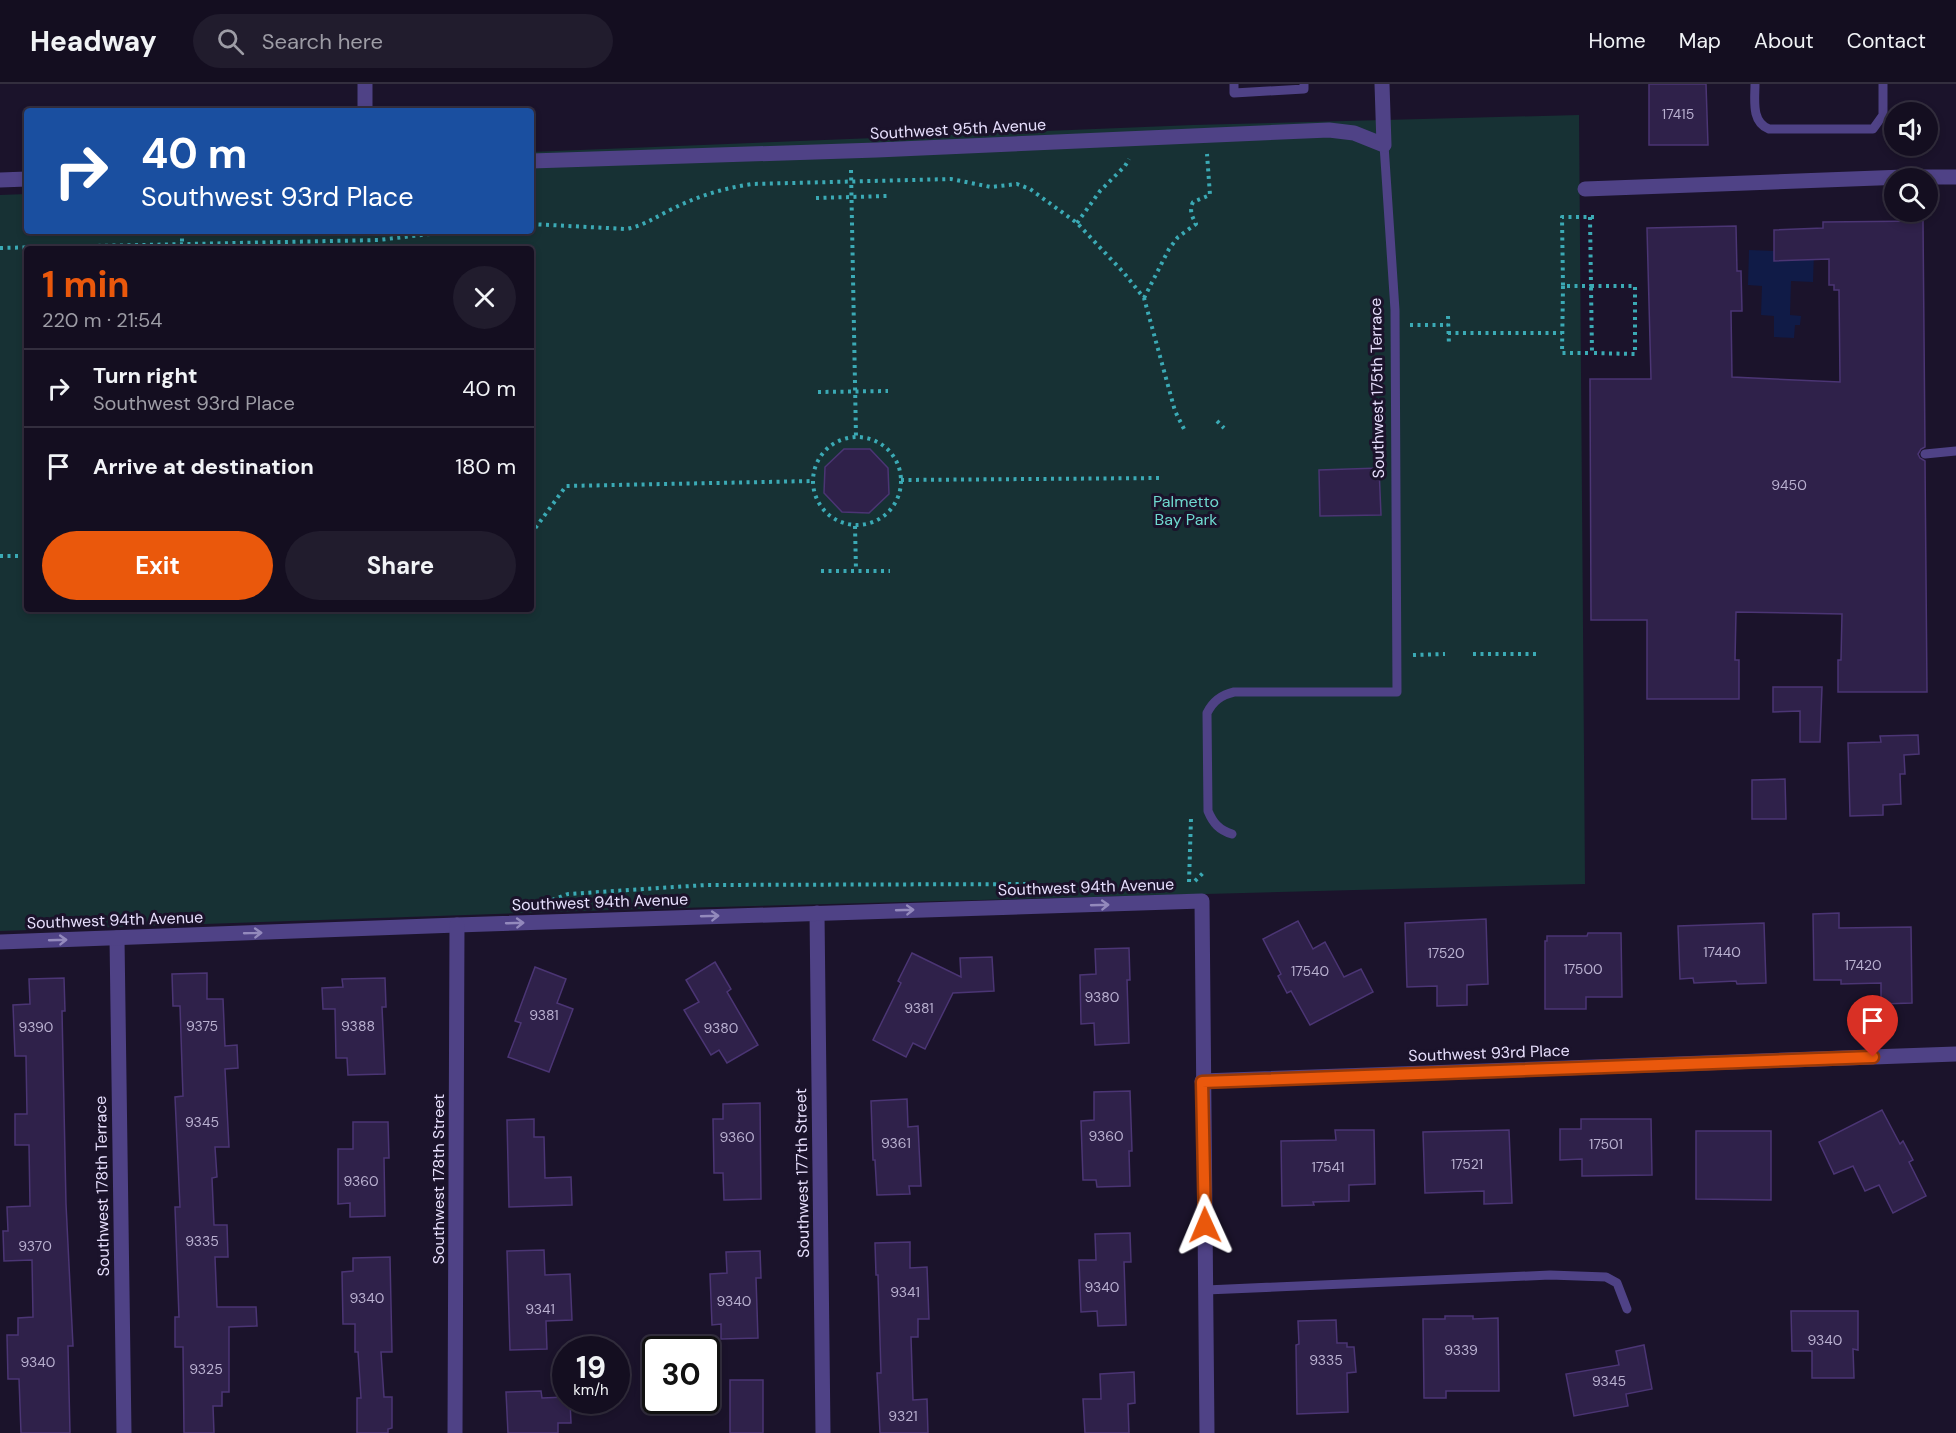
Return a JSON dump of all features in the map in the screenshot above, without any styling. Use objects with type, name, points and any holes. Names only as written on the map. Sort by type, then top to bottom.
[{"type":"street","points":[[365,84],[366,108]]},
{"type":"street","name":"Southwest 175th Terrace","points":[[1382,84],[1384,145]]},
{"type":"street","name":"Southwest 95th Avenue","points":[[534,161],[889,150],[1329,130],[1354,133],[1384,145]]},
{"type":"street","points":[[1585,189],[1893,177],[1956,177]]},
{"type":"street","points":[[0,180],[24,179]]},
{"type":"street","name":"Southwest 94th Avenue","points":[[0,942],[817,913],[1202,902],[1202,1082]]},
{"type":"street","name":"Southwest 177th Street","points":[[817,913],[823,1433]]},
{"type":"street","name":"Southwest 178th Street","points":[[455,1433],[457,925]]},
{"type":"street","name":"Southwest 178th Terrace","points":[[117,938],[124,1433]]},
{"type":"street","name":"Southwest 93rd Place","points":[[1202,1082],[1956,1054]]},
{"type":"street","points":[[1202,1082],[1207,1433]]},
{"type":"lane","points":[[1234,84],[1234,93],[1304,89],[1304,84]]},
{"type":"lane","points":[[1755,84],[1757,119],[1760,126],[1768,129],[1873,129],[1883,115],[1883,84]]},
{"type":"lane","name":"Southwest 175th Terrace","points":[[1233,834],[1218,827],[1208,811],[1207,713],[1217,699],[1234,692],[1396,692],[1395,310],[1384,145]]},
{"type":"lane","points":[[1925,454],[1956,451]]},
{"type":"lane","points":[[1206,1290],[1550,1275],[1606,1277],[1617,1283],[1627,1309]]},
{"type":"path","points":[[1144,298],[1168,249],[1178,237],[1196,224],[1191,216],[1190,208],[1193,202],[1210,195],[1207,152]]},
{"type":"path","points":[[1077,223],[1100,191],[1125,166],[1132,154]]},
{"type":"path","points":[[851,165],[856,437]]},
{"type":"path","points":[[534,224],[626,229],[640,226],[700,196],[729,187],[776,182],[951,179],[991,187],[1017,184],[1030,189],[1077,223],[1144,298],[1175,411],[1184,429]]},
{"type":"path","points":[[816,198],[887,196]]},
{"type":"path","points":[[1563,286],[1591,286],[1635,286],[1635,354],[1562,353],[1562,217],[1592,217],[1591,286],[1592,353]]},
{"type":"path","points":[[182,246],[378,240],[430,234]]},
{"type":"path","points":[[0,248],[24,248]]},
{"type":"path","points":[[1448,316],[1449,346]]},
{"type":"path","points":[[1408,325],[1448,325]]},
{"type":"path","points":[[1448,333],[1562,333]]},
{"type":"path","points":[[818,392],[888,391]]},
{"type":"path","points":[[1217,421],[1224,428]]},
{"type":"path","points":[[856,437],[870,438],[882,444],[893,454],[899,466],[901,480],[899,495],[893,508],[882,518],[870,524],[855,526],[829,515],[819,504],[813,481],[817,464],[823,453],[844,439],[856,437]]},
{"type":"path","points":[[901,480],[1163,478]]},
{"type":"path","points":[[534,530],[566,486],[813,481]]},
{"type":"path","points":[[1208,523],[1216,511]]},
{"type":"path","points":[[855,526],[856,571]]},
{"type":"path","points":[[0,556],[24,556]]},
{"type":"path","points":[[821,571],[890,571]]},
{"type":"path","points":[[1412,655],[1445,654]]},
{"type":"path","points":[[1473,654],[1538,654]]},
{"type":"path","points":[[1188,883],[1191,817]]},
{"type":"green space","name":"Palmetto Bay Park","points":[[1579,115],[1585,884],[642,909],[0,931],[0,195],[24,194],[24,234],[534,234],[534,152],[1193,125]]},
{"type":"water","points":[[1749,250],[1774,251],[1774,260],[1814,252],[1813,282],[1791,281],[1790,315],[1801,316],[1800,325],[1795,325],[1794,338],[1774,337],[1774,316],[1761,315],[1762,286],[1748,285]]},
{"type":"building","points":[[1649,84],[1706,84],[1708,145],[1649,145]]},
{"type":"building","points":[[1823,222],[1923,222],[1925,447],[1918,454],[1925,461],[1927,692],[1838,692],[1842,614],[1736,612],[1735,660],[1739,660],[1739,699],[1647,699],[1647,620],[1591,620],[1590,379],[1651,379],[1647,228],[1736,226],[1737,271],[1741,271],[1742,311],[1731,311],[1732,377],[1840,382],[1839,290],[1834,290],[1834,285],[1829,285],[1829,259],[1774,261],[1774,230],[1823,228]]},
{"type":"building","points":[[844,449],[870,449],[888,468],[889,494],[869,513],[842,512],[824,493],[825,467]]},
{"type":"building","points":[[1379,468],[1381,515],[1320,516],[1319,470]]},
{"type":"building","points":[[1773,687],[1822,687],[1820,742],[1800,742],[1800,711],[1773,712]]},
{"type":"building","points":[[1918,735],[1919,754],[1904,755],[1905,774],[1900,774],[1901,804],[1883,805],[1883,815],[1850,816],[1848,743],[1881,742],[1880,736]]},
{"type":"building","points":[[1785,779],[1786,819],[1752,819],[1752,780]]},
{"type":"building","points":[[1839,913],[1839,928],[1911,927],[1912,1003],[1881,1004],[1881,983],[1841,984],[1841,980],[1814,980],[1813,914]]},
{"type":"building","points":[[1486,919],[1488,984],[1467,985],[1467,1005],[1437,1006],[1437,986],[1407,987],[1405,923]]},
{"type":"building","points":[[1298,921],[1313,949],[1325,942],[1344,977],[1361,969],[1373,992],[1310,1025],[1291,991],[1287,993],[1278,976],[1281,974],[1263,939]]},
{"type":"building","points":[[1764,923],[1766,983],[1737,984],[1736,981],[1694,983],[1693,978],[1680,979],[1678,926]]},
{"type":"building","points":[[1588,933],[1621,933],[1622,997],[1586,997],[1586,1009],[1545,1009],[1545,941],[1547,941],[1547,936],[1587,936]]},
{"type":"building","points":[[1129,948],[1130,980],[1127,980],[1129,1043],[1095,1045],[1094,1023],[1081,1024],[1080,975],[1096,974],[1095,949]]},
{"type":"building","points":[[912,953],[961,977],[960,958],[992,957],[994,991],[953,993],[925,1049],[913,1043],[906,1057],[873,1040],[901,983],[898,981]]},
{"type":"building","points":[[715,962],[731,989],[727,992],[758,1045],[727,1063],[719,1050],[711,1055],[684,1010],[699,1002],[686,980]]},
{"type":"building","points":[[535,967],[566,979],[557,1003],[573,1009],[549,1072],[508,1057],[521,1023],[515,1021]]},
{"type":"building","points":[[207,973],[207,999],[223,999],[225,1046],[237,1045],[238,1068],[225,1069],[229,1147],[215,1147],[217,1177],[212,1178],[214,1225],[227,1225],[228,1257],[215,1257],[217,1307],[256,1307],[257,1326],[229,1327],[229,1392],[222,1392],[222,1406],[213,1406],[214,1433],[184,1433],[183,1347],[175,1347],[175,1317],[179,1317],[175,1207],[180,1207],[175,1097],[183,1096],[180,1006],[173,1006],[172,974]]},
{"type":"building","points":[[64,978],[65,1011],[62,1011],[66,1204],[73,1346],[68,1346],[70,1433],[21,1433],[19,1379],[8,1379],[7,1335],[18,1335],[18,1318],[33,1317],[32,1260],[4,1261],[3,1231],[8,1231],[7,1207],[30,1206],[29,1145],[15,1145],[15,1114],[27,1114],[26,1056],[15,1056],[13,1005],[30,1004],[29,979]]},
{"type":"building","points":[[385,978],[386,1007],[382,1007],[385,1074],[348,1075],[347,1058],[336,1058],[335,1009],[323,1009],[322,988],[343,987],[342,979]]},
{"type":"building","points":[[1130,1091],[1132,1151],[1129,1151],[1130,1186],[1097,1187],[1096,1180],[1083,1180],[1081,1121],[1094,1120],[1094,1092]]},
{"type":"building","points":[[907,1099],[908,1127],[918,1126],[921,1186],[909,1186],[910,1194],[877,1195],[871,1101]]},
{"type":"building","points":[[760,1103],[761,1199],[724,1200],[723,1173],[714,1173],[713,1119],[723,1119],[723,1104]]},
{"type":"building","points":[[1882,1110],[1900,1144],[1903,1141],[1913,1160],[1909,1162],[1926,1196],[1893,1213],[1879,1185],[1865,1191],[1853,1166],[1834,1174],[1819,1142]]},
{"type":"building","points":[[534,1119],[534,1137],[544,1137],[545,1178],[571,1177],[572,1205],[509,1207],[507,1120]]},
{"type":"building","points":[[1581,1119],[1651,1119],[1652,1175],[1582,1176],[1582,1159],[1560,1160],[1560,1129],[1581,1129]]},
{"type":"building","points":[[353,1122],[388,1122],[389,1158],[384,1158],[385,1216],[350,1217],[350,1203],[338,1204],[338,1149],[353,1149]]},
{"type":"building","points":[[1335,1130],[1374,1130],[1375,1184],[1349,1185],[1349,1201],[1282,1206],[1281,1141],[1336,1140]]},
{"type":"building","points":[[1509,1130],[1512,1203],[1484,1204],[1484,1191],[1425,1193],[1423,1132]]},
{"type":"building","points":[[1696,1131],[1771,1131],[1771,1200],[1696,1199]]},
{"type":"building","points":[[1130,1233],[1131,1262],[1124,1262],[1126,1325],[1098,1326],[1097,1311],[1081,1312],[1079,1260],[1096,1260],[1095,1234]]},
{"type":"building","points":[[910,1242],[910,1268],[927,1267],[929,1319],[918,1319],[918,1337],[911,1337],[913,1400],[927,1399],[928,1433],[880,1433],[877,1373],[881,1373],[875,1243]]},
{"type":"building","points":[[544,1250],[545,1275],[570,1274],[572,1320],[546,1321],[547,1349],[510,1350],[507,1251]]},
{"type":"building","points":[[760,1251],[761,1278],[756,1278],[758,1338],[721,1339],[721,1324],[712,1325],[710,1274],[727,1273],[726,1252]]},
{"type":"building","points":[[390,1257],[392,1352],[381,1352],[384,1397],[392,1397],[392,1428],[388,1429],[388,1433],[357,1433],[357,1398],[361,1398],[358,1352],[355,1352],[355,1324],[343,1324],[342,1272],[353,1271],[353,1258]]},
{"type":"building","points":[[1791,1311],[1858,1311],[1858,1350],[1853,1349],[1854,1378],[1812,1378],[1812,1351],[1792,1351]]},
{"type":"building","points":[[1445,1316],[1473,1316],[1473,1319],[1498,1318],[1499,1391],[1446,1391],[1446,1398],[1424,1398],[1423,1319],[1445,1319]]},
{"type":"building","points":[[1336,1320],[1337,1343],[1347,1343],[1347,1347],[1354,1347],[1356,1372],[1347,1373],[1348,1412],[1297,1414],[1298,1321]]},
{"type":"building","points":[[1644,1345],[1652,1389],[1626,1394],[1628,1406],[1574,1416],[1566,1374],[1619,1365],[1616,1351]]},
{"type":"building","points":[[1134,1372],[1135,1403],[1128,1404],[1129,1433],[1085,1433],[1083,1399],[1101,1399],[1100,1374]]},
{"type":"building","points":[[730,1380],[763,1380],[763,1433],[730,1433]]},
{"type":"building","points":[[541,1391],[542,1398],[552,1398],[552,1414],[571,1414],[571,1423],[558,1423],[558,1433],[508,1433],[506,1392]]},
{"type":"route","points":[[1205,1225],[1202,1082],[1873,1057]]}]
